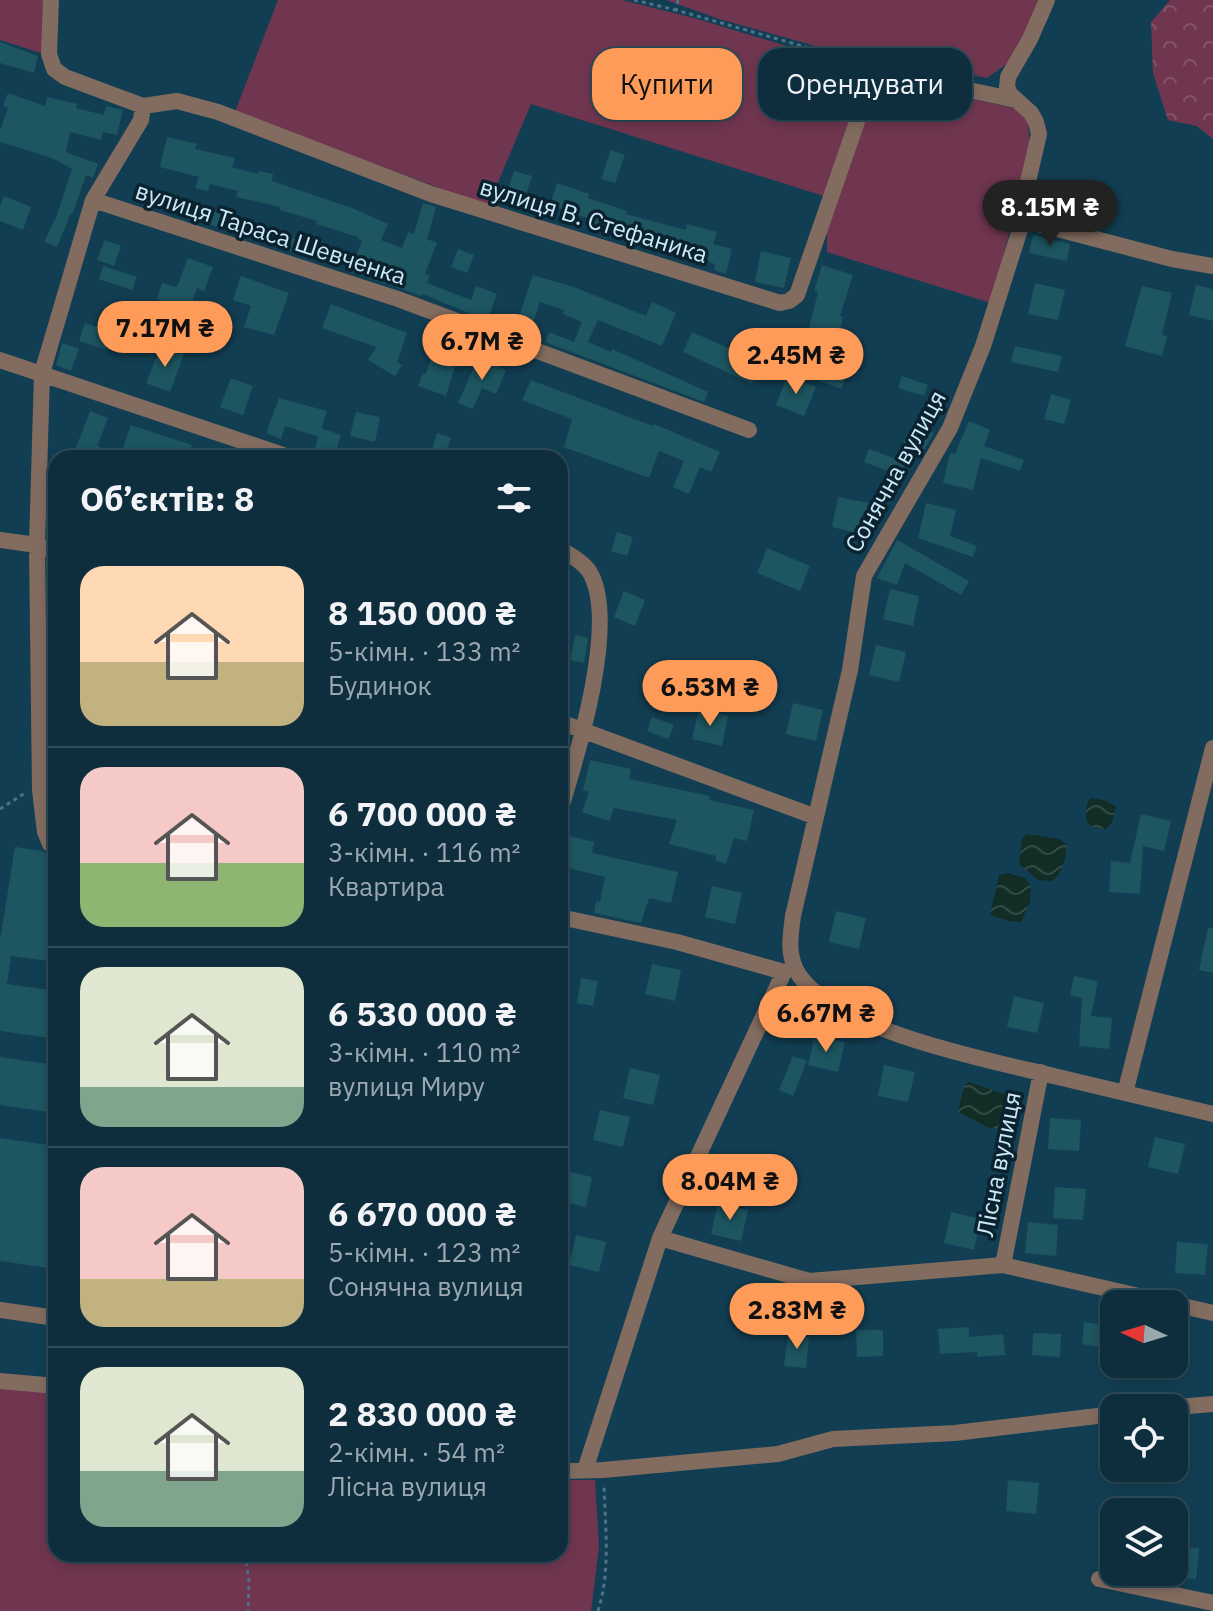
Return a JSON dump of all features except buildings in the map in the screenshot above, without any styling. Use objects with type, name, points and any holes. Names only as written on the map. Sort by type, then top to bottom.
[{"type":"street","points":[[51,0],[49,54],[54,69],[65,77],[143,106]]},
{"type":"street","points":[[1016,100],[1007,87],[1008,77],[1030,39],[1047,0]]},
{"type":"street","points":[[972,90],[1016,100]]},
{"type":"street","name":"Сонячна вулиця","points":[[790,970],[789,939],[850,670],[864,576],[950,428],[983,346],[1023,220],[1024,199],[1039,134],[1031,113],[1016,100]]},
{"type":"street","name":"вулиця В. Стефаника","points":[[143,106],[177,101],[218,112],[431,194],[780,303],[797,295],[858,120]]},
{"type":"street","name":"вулиця Тараса Шевченка","points":[[48,839],[40,788],[37,545],[42,373],[93,200],[141,120],[143,106]]},
{"type":"street","name":"вулиця Тараса Шевченка","points":[[93,200],[398,299],[749,430]]},
{"type":"street","points":[[1023,220],[1172,259],[1213,266]]},
{"type":"street","points":[[0,360],[268,450]]},
{"type":"street","points":[[0,540],[48,549]]},
{"type":"street","points":[[568,555],[589,570],[598,596],[599,636],[585,730],[568,785]]},
{"type":"street","points":[[568,725],[816,817]]},
{"type":"street","points":[[1125,1093],[1213,748]]},
{"type":"street","points":[[568,919],[790,970],[826,1000],[860,1018],[914,1039],[1213,1114]]},
{"type":"street","points":[[585,1470],[660,1238],[790,970]]},
{"type":"street","name":"Лісна вулиця","points":[[1003,1265],[1041,1072]]},
{"type":"street","name":"Лісна вулиця","points":[[660,1238],[809,1281],[1003,1265],[1213,1313]]},
{"type":"street","points":[[0,1310],[48,1317]]},
{"type":"street","points":[[0,1381],[48,1385]]},
{"type":"street","points":[[1188,1406],[1213,1404]]},
{"type":"street","points":[[568,1471],[778,1454],[833,1439],[955,1433],[1100,1416]]},
{"type":"street","points":[[1099,1579],[1213,1603]]},
{"type":"path","points":[[634,0],[809,48]]},
{"type":"path","points":[[676,10],[678,0]]},
{"type":"path","points":[[0,809],[7,802],[40,788]]},
{"type":"path","points":[[598,1611],[607,1554],[603,1470]]},
{"type":"path","points":[[246,1562],[248,1611]]},
{"type":"green space","points":[[0,0],[47,0],[44,54],[0,40]]},
{"type":"green space","points":[[278,0],[622,0],[793,48],[758,48],[758,120],[972,120],[972,99],[1019,109],[1028,120],[1030,154],[991,303],[827,252],[827,197],[531,104],[488,206],[235,112]]},
{"type":"green space","points":[[666,0],[1053,0],[1045,24],[1029,45],[987,78],[972,75],[972,48],[823,48],[719,19]]},
{"type":"green space","points":[[1170,0],[1213,0],[1213,139],[1197,126],[1168,120],[1153,73],[1151,22]]},
{"type":"green space","points":[[0,1383],[48,1388],[48,1562],[568,1562],[568,1480],[595,1480],[599,1547],[591,1611],[0,1611]]},
{"type":"water","points":[[1088,800],[1107,801],[1116,807],[1112,822],[1106,829],[1093,827],[1087,822]]},
{"type":"water","points":[[1027,834],[1060,839],[1067,845],[1065,860],[1052,881],[1038,880],[1019,864],[1022,838]]},
{"type":"water","points":[[1009,873],[1025,878],[1031,886],[1030,902],[1021,922],[990,915],[999,875]]},
{"type":"water","points":[[969,1082],[1010,1096],[1010,1109],[1000,1128],[989,1128],[958,1112],[964,1086]]}]
